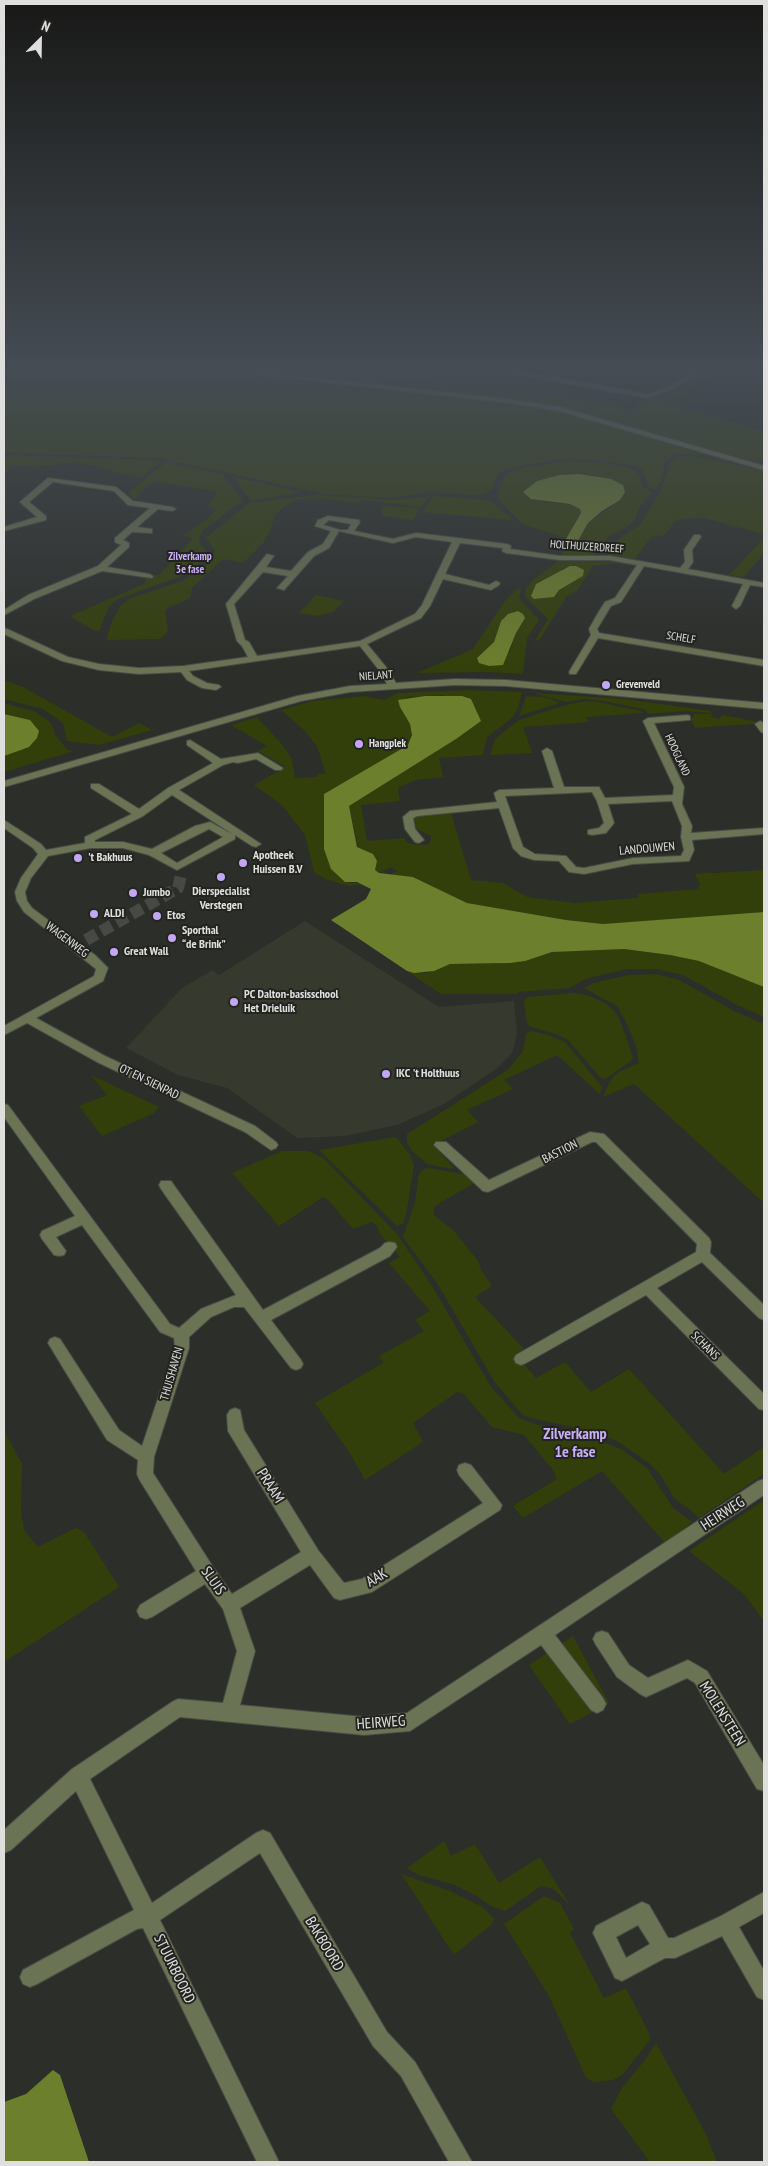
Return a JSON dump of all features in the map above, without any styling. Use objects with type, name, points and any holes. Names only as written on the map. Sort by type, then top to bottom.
[{"type":"street","points":[[4,530],[39,521],[43,518],[24,502],[51,480],[116,489],[131,503],[172,510]]},
{"type":"street","points":[[4,613],[31,597],[101,568],[126,545],[118,540],[156,507]]},
{"type":"street","points":[[4,631],[52,654],[77,662],[118,670],[183,669],[362,643],[406,624],[418,616],[426,606],[457,540],[416,535],[393,541],[319,526],[321,522],[328,518],[356,522],[355,527],[350,532]]},
{"type":"street","points":[[130,529],[149,532]]},
{"type":"street","points":[[281,588],[311,554],[326,546],[336,530]]},
{"type":"street","points":[[682,571],[689,562],[688,550],[697,537]]},
{"type":"street","name":"HOLTHUIZERDREEF","points":[[457,540],[507,546],[506,551],[567,558],[610,558],[642,563]]},
{"type":"street","points":[[254,659],[246,644],[240,641],[230,604],[270,556]]},
{"type":"street","points":[[573,672],[595,635],[593,629],[608,604],[618,600],[642,563],[764,585]]},
{"type":"street","points":[[101,568],[149,576]]},
{"type":"street","points":[[260,569],[293,574]]},
{"type":"street","points":[[439,576],[491,588],[496,583]]},
{"type":"street","points":[[736,606],[747,583]]},
{"type":"street","name":"SCHELF","points":[[595,635],[764,663]]},
{"type":"street","points":[[362,643],[383,668],[393,686]]},
{"type":"street","points":[[183,669],[190,678],[206,686],[216,687]]},
{"type":"street","name":"NIELANT","points":[[4,784],[300,698],[350,690],[455,682],[506,682],[763,706]]},
{"type":"street","name":"HOOGLAND","points":[[686,837],[687,826],[676,798],[679,787],[648,722],[687,718]]},
{"type":"street","points":[[190,742],[220,763]]},
{"type":"street","points":[[547,751],[560,791],[594,790],[602,801],[609,823],[602,831],[592,832]]},
{"type":"street","points":[[91,845],[89,839],[139,814],[172,790],[220,763],[232,759],[238,760],[258,756],[278,768]]},
{"type":"street","points":[[95,786],[139,814]]},
{"type":"street","points":[[172,790],[256,844]]},
{"type":"street","name":"LANDOUWEN","points":[[560,791],[500,793],[518,848],[525,854],[534,857],[562,858],[572,870],[584,871],[633,861],[685,858],[689,850],[686,837],[764,831]]},
{"type":"street","points":[[602,801],[676,798]]},
{"type":"street","points":[[419,840],[410,830],[408,818],[414,813],[503,805]]},
{"type":"street","points":[[4,823],[37,846],[44,854],[91,845],[123,845],[153,853],[179,872],[231,837],[210,825],[199,828],[153,853]]},
{"type":"street","name":"WAGENWEG","points":[[4,1031],[100,978],[102,968],[28,910],[22,901],[20,892],[26,878],[44,854]]},
{"type":"street","points":[[75,946],[86,940]]},
{"type":"street","name":"OT EN SIENPAD","points":[[27,1018],[101,1059],[250,1129],[271,1145]]},
{"type":"street","points":[[4,1108],[165,1328],[181,1335]]},
{"type":"street","name":"BASTION","points":[[441,1145],[488,1187],[590,1137],[599,1137],[704,1242],[703,1255]]},
{"type":"street","points":[[166,1185],[260,1318],[296,1364]]},
{"type":"street","points":[[59,1251],[48,1236],[83,1218]]},
{"type":"street","points":[[260,1318],[385,1252],[390,1247]]},
{"type":"street","points":[[520,1359],[703,1255],[764,1314]]},
{"type":"street","name":"SCHANS","points":[[647,1287],[764,1404]]},
{"type":"street","name":"THUISHAVEN","points":[[146,1457],[182,1348],[181,1335],[206,1313],[233,1302],[248,1301]]},
{"type":"street","points":[[55,1343],[113,1435],[146,1457]]},
{"type":"street","name":"PRAAM","points":[[235,1415],[236,1431],[312,1555]]},
{"type":"street","name":"SLUIS","points":[[146,1457],[144,1474],[207,1573],[230,1605],[246,1651],[229,1714]]},
{"type":"street","name":"AAK","points":[[312,1555],[340,1592],[366,1586],[494,1505],[465,1470]]},
{"type":"street","name":"HEIRWEG","points":[[4,1843],[79,1776],[178,1708],[364,1726],[410,1722],[764,1486]]},
{"type":"street","points":[[230,1605],[312,1555]]},
{"type":"street","points":[[146,1612],[207,1573]]},
{"type":"street","points":[[542,1633],[597,1704]]},
{"type":"street","name":"MOLENSTEEN","points":[[602,1639],[623,1672],[646,1688],[688,1670],[701,1677],[764,1782]]},
{"type":"street","name":"STUURBOORD","points":[[79,1776],[268,2162]]},
{"type":"street","name":"BAKBOORD","points":[[148,1917],[263,1840],[380,2038],[408,2069],[461,2162]]},
{"type":"street","points":[[662,1948],[675,1948],[726,1924],[764,1902]]},
{"type":"street","points":[[30,1977],[134,1920],[148,1917]]},
{"type":"street","points":[[726,1924],[764,1990]]},
{"type":"shaded area","points":[[105,469],[151,469],[141,478]]},
{"type":"shaded area","points":[[157,469],[199,469],[222,474],[242,499],[237,505],[203,530],[199,537],[199,543],[207,552],[194,568],[187,574],[118,599],[109,606],[99,631],[93,630],[70,616],[144,584],[146,578],[160,574],[193,538],[182,535],[204,522],[216,510],[207,506],[218,492],[152,482],[134,499],[128,493]]},
{"type":"shaded area","points":[[209,469],[506,469],[498,474],[491,490],[480,495],[431,492],[389,498],[325,494]]},
{"type":"shaded area","points":[[518,469],[632,469],[640,475],[642,486],[652,493],[639,507],[635,520],[608,537],[594,555],[561,555],[568,546],[575,546],[588,523],[620,500],[579,474],[559,475],[537,481],[523,492],[544,502],[570,504],[580,509],[581,513],[566,538],[522,524],[497,498],[500,483],[508,473]]},
{"type":"shaded area","points":[[640,469],[663,469],[661,481],[655,490],[648,486]]},
{"type":"shaded area","points":[[668,469],[764,470],[764,534],[704,518],[681,519],[675,521],[665,535],[651,537],[635,559],[607,554],[617,540],[640,525],[659,494]]},
{"type":"shaded area","points":[[579,474],[611,479],[623,485],[625,492],[620,500],[602,511],[588,523],[575,546],[571,547],[563,544],[581,513],[580,509],[570,504],[531,499],[523,492],[537,481],[559,475]]},
{"type":"shaded area","points":[[233,477],[302,492],[251,501]]},
{"type":"shaded area","points":[[316,495],[398,500],[430,496],[421,507],[361,500],[358,503],[325,499],[295,500],[282,508],[274,517],[271,529],[264,542],[243,563],[223,559],[192,588],[190,598],[166,609],[168,631],[163,637],[158,639],[106,640],[112,622],[121,605],[131,598],[182,581],[211,562],[215,550],[206,538],[249,503]]},
{"type":"shaded area","points":[[434,496],[485,500],[491,502],[513,520],[422,512]]},
{"type":"shaded area","points":[[382,507],[420,509],[413,520],[383,516]]},
{"type":"shaded area","points":[[764,538],[764,553],[744,577],[729,575]]},
{"type":"shaded area","points":[[604,558],[636,564],[635,566],[614,563],[593,566],[577,591],[566,597],[540,639],[534,642],[548,619],[526,598],[525,590],[533,580],[560,560]],"holes":[[[563,568],[584,570],[583,576],[559,590],[554,597],[535,599],[536,584],[559,574]]]},
{"type":"shaded area","points":[[570,566],[576,566],[584,570],[583,576],[559,590],[554,597],[534,599],[531,596],[536,584]]},
{"type":"shaded area","points":[[521,588],[519,598],[539,620],[527,638],[523,674],[486,672],[417,673],[473,649],[504,602],[517,589]],"holes":[[[518,611],[525,618],[516,633],[510,651],[477,658],[494,642],[501,621],[508,614]]]},
{"type":"shaded area","points":[[316,595],[344,601],[333,612],[317,616],[299,613]]},
{"type":"shaded area","points":[[518,611],[525,618],[516,633],[503,665],[489,666],[479,663],[477,658],[494,642],[501,621],[508,614]]},
{"type":"shaded area","points":[[4,680],[23,687],[112,737],[139,723],[152,730],[99,745],[67,741],[63,723],[43,709],[4,699]]},
{"type":"shaded area","points":[[469,690],[522,692],[518,708],[513,717],[487,737],[483,755],[439,758],[443,777],[416,780],[398,788],[400,801],[361,805],[367,841],[405,838],[405,841],[410,844],[427,845],[431,840],[431,836],[413,827],[414,816],[451,813],[471,880],[503,883],[527,897],[575,903],[637,898],[639,894],[698,889],[700,885],[695,874],[764,870],[764,912],[603,924],[566,920],[467,903],[414,877],[390,875],[397,871],[391,867],[379,873],[375,870],[377,861],[373,854],[358,847],[349,806],[456,739],[444,695],[407,697],[400,707],[410,724],[412,735],[409,745],[324,794],[345,882],[363,884],[349,886],[325,879],[314,872],[305,835],[282,805],[254,785],[286,767],[258,751],[267,746],[231,725],[264,715],[257,718],[287,751],[292,760],[295,778],[317,777],[317,774],[326,774],[317,746],[304,730],[282,711],[272,713],[312,701],[365,696],[384,700],[398,693]]},
{"type":"shaded area","points":[[533,693],[624,699],[711,711],[711,713],[686,711],[648,714],[644,709],[604,701],[584,699],[566,702]]},
{"type":"shaded area","points":[[425,696],[462,696],[471,699],[481,721],[456,739],[349,806],[357,847],[373,854],[377,861],[375,870],[379,873],[413,877],[467,903],[566,920],[603,924],[764,912],[764,987],[699,961],[624,949],[552,952],[525,961],[450,964],[434,971],[414,973],[407,971],[331,920],[366,899],[371,889],[357,882],[345,882],[331,869],[324,849],[324,794],[408,745],[412,735],[410,724],[398,700]]},
{"type":"shaded area","points":[[526,696],[548,698],[560,703],[519,716]]},
{"type":"shaded area","points":[[585,701],[598,702],[643,713],[587,717],[588,722],[523,727],[532,753],[490,755],[495,739],[519,720]]},
{"type":"shaded area","points":[[4,703],[34,711],[51,723],[55,734],[67,750],[74,751],[4,772],[4,756],[6,756],[30,720],[4,714]]},
{"type":"shaded area","points":[[4,714],[30,720],[39,731],[37,738],[29,747],[4,756]]},
{"type":"shaded area","points":[[693,714],[712,714],[711,717],[720,719],[722,715],[764,723],[695,728],[690,718],[693,717]]},
{"type":"shaded area","points":[[305,921],[439,1007],[514,1001],[517,1035],[512,1053],[496,1069],[444,1104],[397,1125],[345,1136],[297,1138],[227,1088],[178,1075],[126,1048],[182,988],[212,970],[219,975]]},
{"type":"shaded area","points":[[624,949],[699,961],[764,987],[764,1017],[739,1006],[683,975],[656,969],[627,969],[588,978],[569,988],[518,992],[517,994],[441,994],[407,971],[426,973],[450,964],[496,964],[560,951]]},
{"type":"shaded area","points":[[656,974],[679,980],[734,1011],[764,1024],[764,1203],[634,1084],[603,1097],[614,1076],[639,1063],[636,1046],[617,1006],[584,988],[593,983],[629,975]]},
{"type":"shaded area","points":[[574,993],[587,995],[607,1004],[616,1013],[621,1023],[633,1057],[631,1061],[605,1079],[600,1077],[568,1040],[556,1034],[529,1026],[527,1023],[524,1001],[527,997]]},
{"type":"shaded area","points":[[530,1031],[546,1034],[565,1042],[602,1087],[600,1094],[557,1055],[504,1080],[513,1089],[467,1110],[478,1122],[433,1145],[453,1167],[452,1169],[427,1164],[412,1151],[407,1143],[407,1134],[508,1070],[523,1051],[526,1034]]},
{"type":"shaded area","points":[[91,1075],[159,1107],[154,1113],[102,1136],[79,1106],[107,1095]]},
{"type":"shaded area","points":[[395,1137],[410,1155],[414,1165],[406,1215],[403,1223],[397,1226],[319,1150]]},
{"type":"shaded area","points":[[282,1151],[309,1151],[323,1158],[397,1234],[432,1286],[491,1387],[519,1418],[535,1424],[591,1437],[622,1450],[647,1468],[673,1508],[692,1522],[666,1544],[602,1471],[523,1518],[513,1506],[557,1479],[553,1470],[524,1435],[492,1427],[464,1394],[457,1392],[413,1423],[423,1442],[365,1480],[351,1455],[315,1403],[383,1363],[379,1356],[424,1331],[415,1320],[430,1311],[389,1263],[400,1257],[372,1222],[353,1229],[328,1200],[323,1197],[279,1226],[232,1173]]},
{"type":"shaded area","points":[[429,1168],[467,1175],[474,1183],[440,1203],[434,1208],[434,1215],[454,1231],[478,1261],[481,1270],[492,1286],[475,1297],[524,1349],[515,1354],[536,1378],[565,1362],[591,1392],[629,1369],[724,1474],[764,1447],[764,1474],[699,1518],[675,1499],[659,1473],[649,1463],[617,1441],[596,1432],[523,1415],[496,1384],[437,1283],[403,1237],[415,1202],[419,1174],[424,1169]]},
{"type":"shaded area","points":[[4,1431],[22,1464],[21,1512],[24,1530],[38,1547],[76,1528],[84,1532],[119,1587],[4,1662]]},
{"type":"shaded area","points":[[764,1500],[764,1621],[744,1594],[689,1551]]},
{"type":"shaded area","points":[[573,1636],[609,1703],[570,1724],[529,1665]]},
{"type":"shaded area","points":[[444,1841],[451,1856],[475,1844],[499,1883],[540,1857],[571,1907],[554,1889],[541,1886],[505,1911],[491,1906],[477,1896],[453,1884],[419,1875],[407,1868]]},
{"type":"shaded area","points":[[400,1872],[452,1892],[481,1906],[494,1918],[492,1924],[454,1955]]},
{"type":"shaded area","points":[[544,1896],[560,1903],[574,1929],[570,1933],[604,1998],[626,1988],[649,2033],[650,2040],[622,2075],[613,2080],[593,2082],[586,2078],[549,1996],[504,1924]]},
{"type":"shaded area","points":[[656,2043],[706,2134],[717,2162],[650,2162],[611,2109],[622,2088]]},
{"type":"shaded area","points":[[53,2070],[60,2075],[89,2162],[4,2162],[4,2102],[26,2094]]},
{"type":"tunnel","points":[[86,940],[178,888],[181,876]]},
{"type":"place","name":"Grevenveld","points":[[606,685]]},
{"type":"place","name":"Hangplek","points":[[359,744]]},
{"type":"place","name":"'t Bakhuus","points":[[78,858]]},
{"type":"place","name":"Apotheek Huissen B.V","points":[[243,863]]},
{"type":"place","name":"Dierspecialist Verstegen","points":[[221,877]]},
{"type":"place","name":"Jumbo","points":[[133,893]]},
{"type":"place","name":"ALDI","points":[[94,914]]},
{"type":"place","name":"Etos","points":[[157,916]]},
{"type":"place","name":"Sporthal “de Brink”","points":[[172,938]]},
{"type":"place","name":"Great Wall","points":[[114,952]]},
{"type":"place","name":"PC Dalton-basisschool Het Drieluik","points":[[234,1002]]},
{"type":"place","name":"IKC 't Holthuus","points":[[386,1074]]},
{"type":"district","name":"Zilverkamp 3e fase","points":[[190,563]]},
{"type":"district","name":"Zilverkamp 1e fase","points":[[575,1443]]}]
